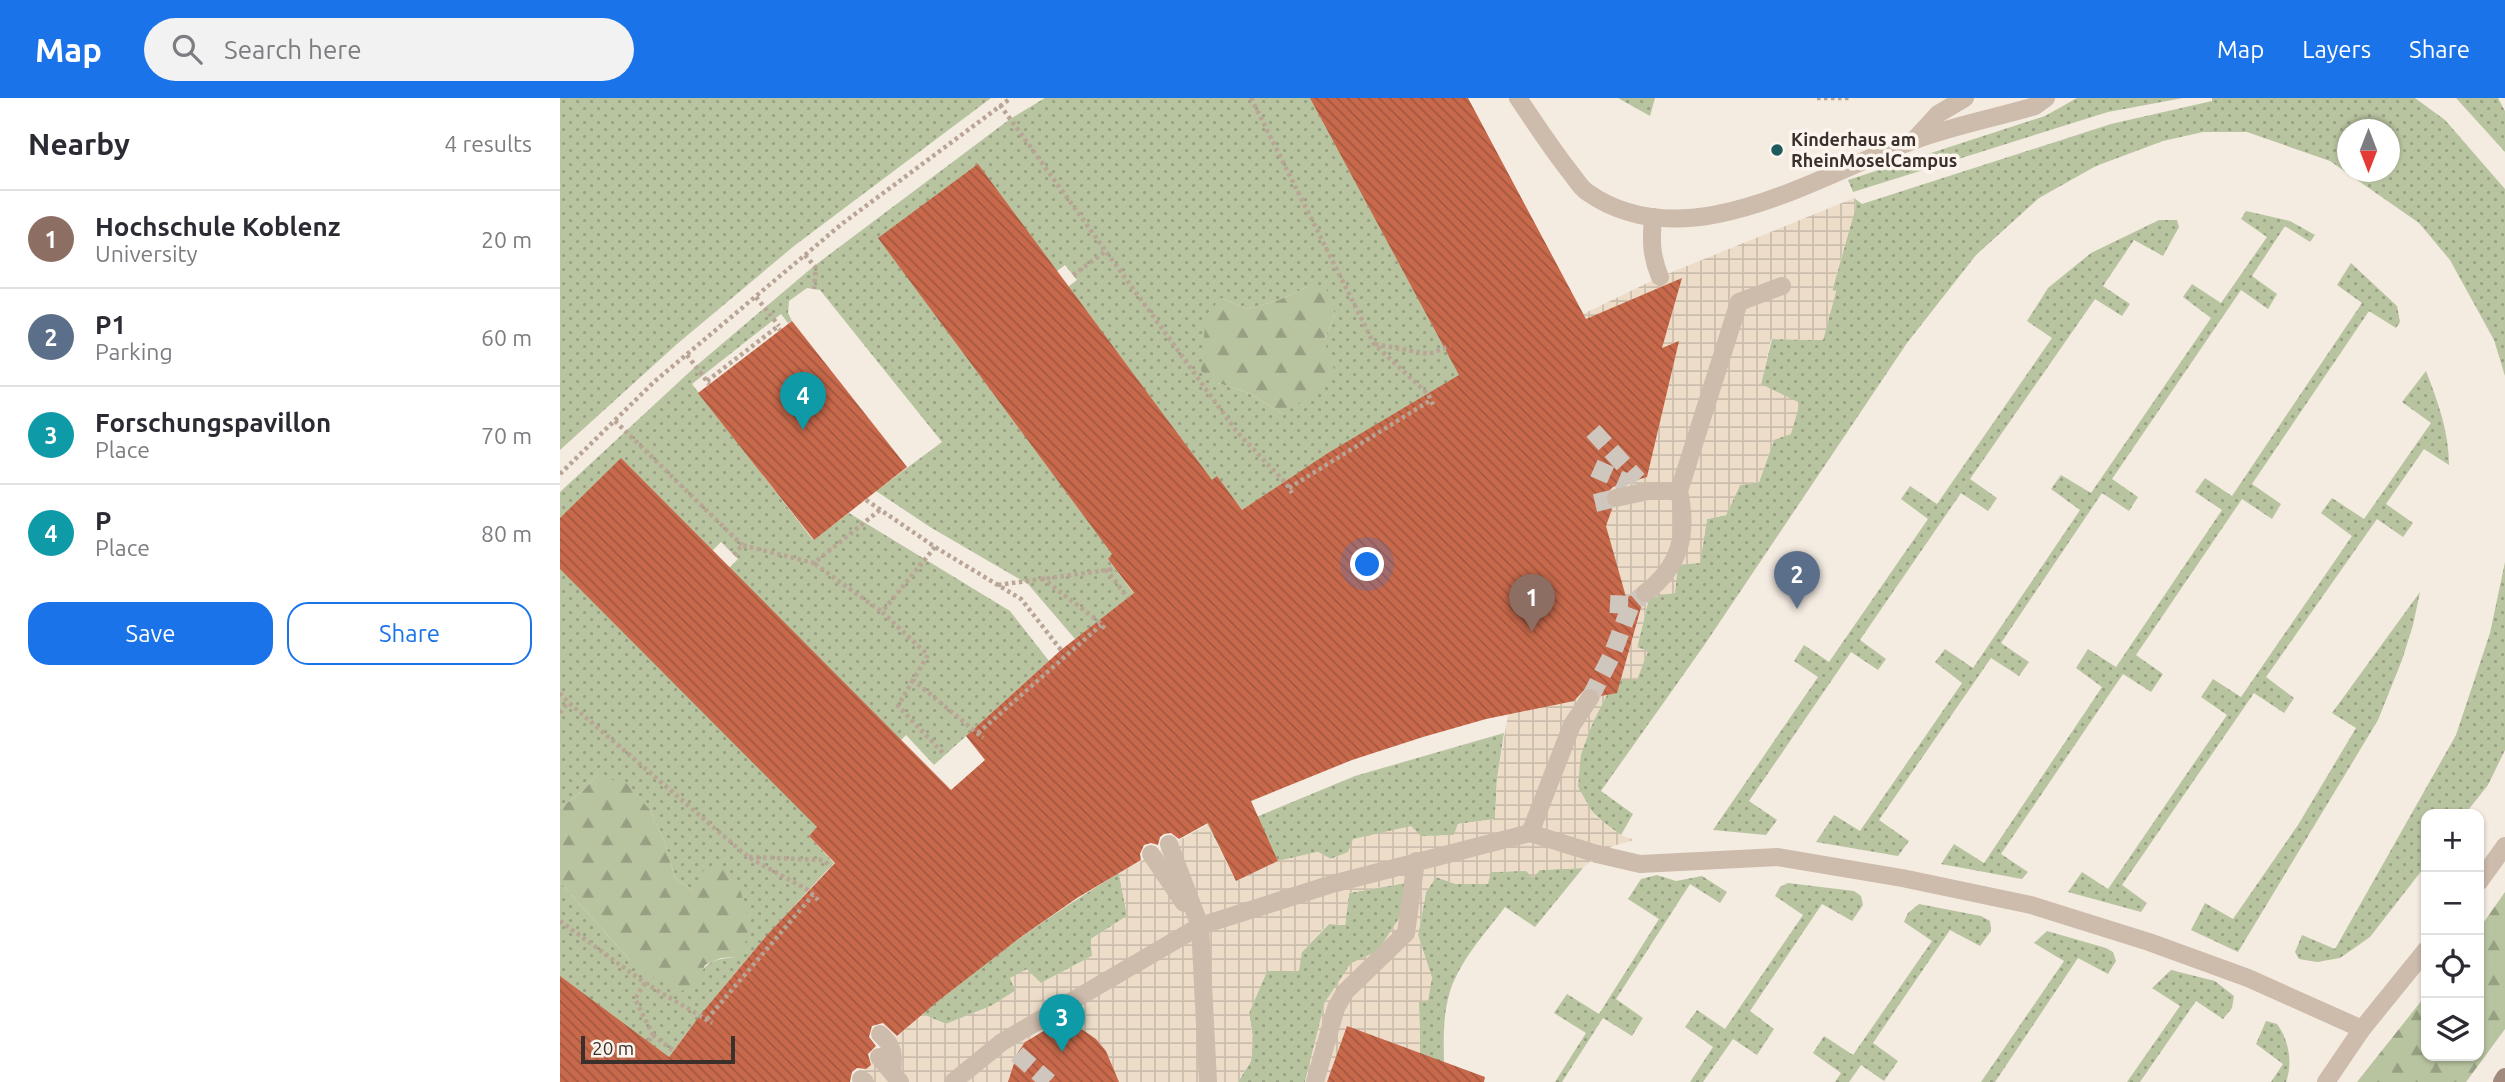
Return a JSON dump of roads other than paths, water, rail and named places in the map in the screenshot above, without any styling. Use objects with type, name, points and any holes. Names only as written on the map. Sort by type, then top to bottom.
[{"type":"street","points":[[1518,98],[1585,191],[1617,209],[1653,217],[1695,218],[1744,210],[1914,140],[2035,106],[2046,98]]},
{"type":"street","points":[[1914,140],[1938,114],[1965,98]]},
{"type":"street","points":[[1653,217],[1650,242],[1660,277]]},
{"type":"street","points":[[1645,593],[1661,581],[1680,549],[1685,516],[1679,491],[1739,302],[1782,286]]},
{"type":"street","points":[[1616,498],[1638,485],[1679,491]]},
{"type":"street","points":[[1530,833],[1572,725],[1590,698]]},
{"type":"street","points":[[953,1082],[1003,1042],[1200,926],[1332,884],[1530,833],[1640,864],[1778,857],[1902,878],[2031,905],[2150,942],[2248,978],[2362,1029]]},
{"type":"street","points":[[1169,844],[1200,926],[1208,1082]]},
{"type":"street","points":[[2484,875],[2505,846]]},
{"type":"street","points":[[1151,854],[1200,926]]},
{"type":"street","points":[[1315,1082],[1336,1007],[1345,992],[1406,933],[1416,861]]},
{"type":"street","points":[[2326,1082],[2362,1029],[2421,956]]},
{"type":"street","points":[[880,1034],[891,1044],[896,1077]]},
{"type":"street","points":[[1003,1042],[1017,1054]]},
{"type":"street","points":[[879,1058],[896,1077]]},
{"type":"street","points":[[2502,1082],[2505,1077]]},
{"type":"tunnel","points":[[1593,431],[1638,480]]},
{"type":"tunnel","points":[[1594,468],[1628,483]]},
{"type":"tunnel","points":[[1595,503],[1616,498]]},
{"type":"tunnel","points":[[1590,698],[1612,655],[1631,605],[1645,593]]},
{"type":"tunnel","points":[[1610,604],[1631,605]]},
{"type":"tunnel","points":[[1017,1054],[1049,1082]]},
{"type":"place","name":"Kinderhaus am RheinMoselCampus","points":[[1777,150]]},
{"type":"place","name":"P","points":[[803,430]]},
{"type":"place","name":"P1","points":[[1797,609]]},
{"type":"place","name":"Hochschule Koblenz","points":[[1532,632]]},
{"type":"place","name":"Forschungspavillon","points":[[1062,1052]]}]
